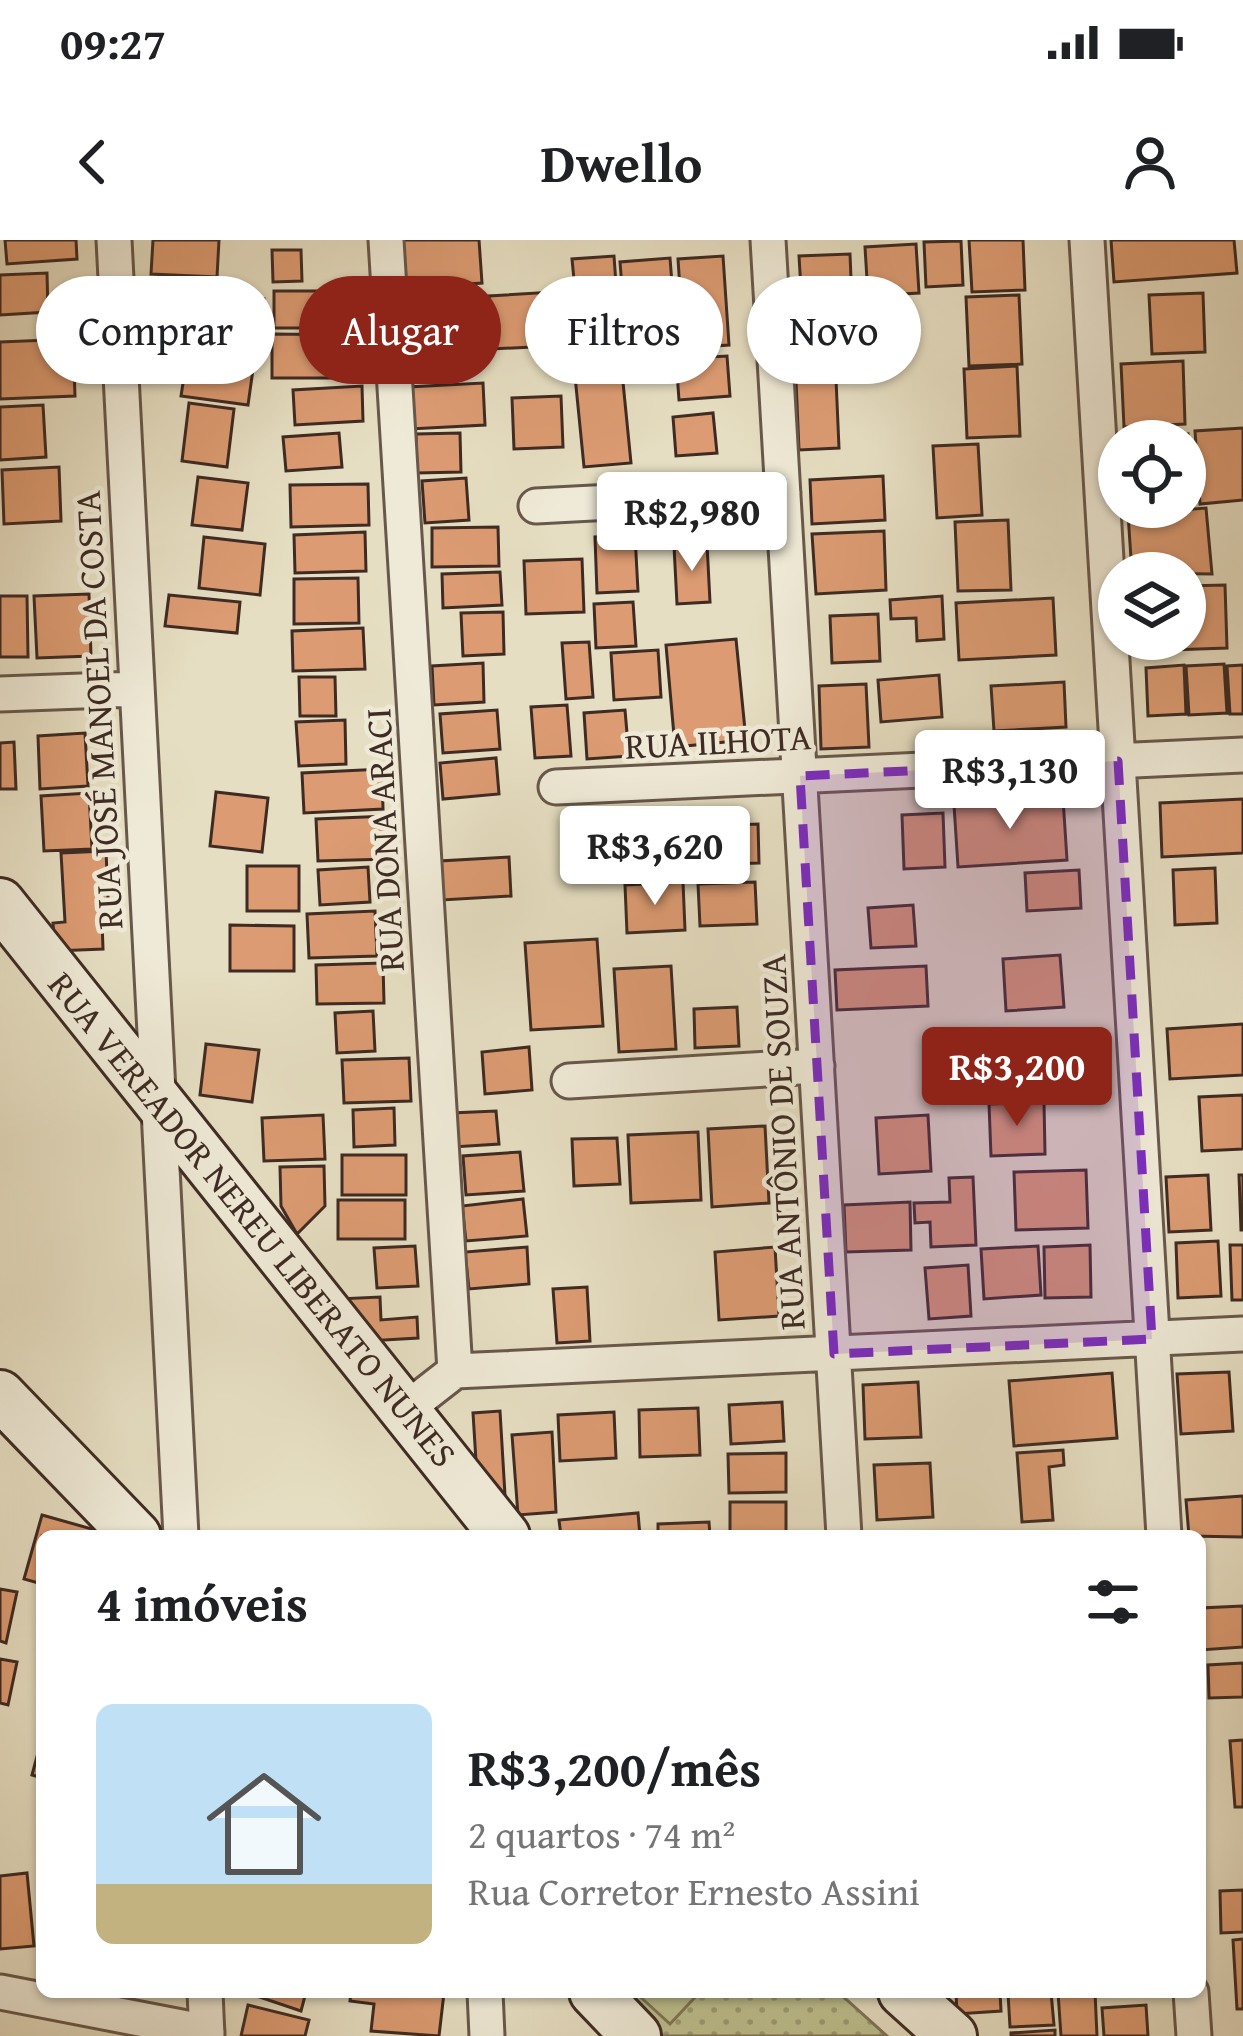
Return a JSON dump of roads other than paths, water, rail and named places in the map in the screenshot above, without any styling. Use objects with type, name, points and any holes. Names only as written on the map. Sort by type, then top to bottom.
[{"type":"main road","name":"RUA VEREADOR NEREU LIBERATO NUNES","points":[[0,902],[500,1530]]},
{"type":"main road","points":[[0,1395],[130,1530]]},
{"type":"main road","points":[[600,1998],[636,2036]]},
{"type":"main road","points":[[910,1998],[952,2036]]},
{"type":"street","name":"RUA JOSÉ MANOEL DA COSTA","points":[[114,240],[181,1530]]},
{"type":"street","name":"RUA DONA ARACI","points":[[386,240],[455,1371]]},
{"type":"street","name":"RUA ANTÔNIO DE SOUZA","points":[[768,240],[844,1530]]},
{"type":"street","points":[[1087,240],[1164,1530]]},
{"type":"street","points":[[536,506],[783,493]]},
{"type":"street","points":[[0,694],[136,688]]},
{"type":"street","name":"RUA ILHOTA","points":[[556,788],[1243,755]]},
{"type":"street","points":[[569,1081],[817,1066]]},
{"type":"street","points":[[405,1410],[455,1371],[1243,1334]]},
{"type":"street","points":[[0,1992],[207,2034],[205,1998]]},
{"type":"street","points":[[485,1998],[487,2036]]},
{"type":"street","points":[[1191,1998],[1194,2036]]}]
